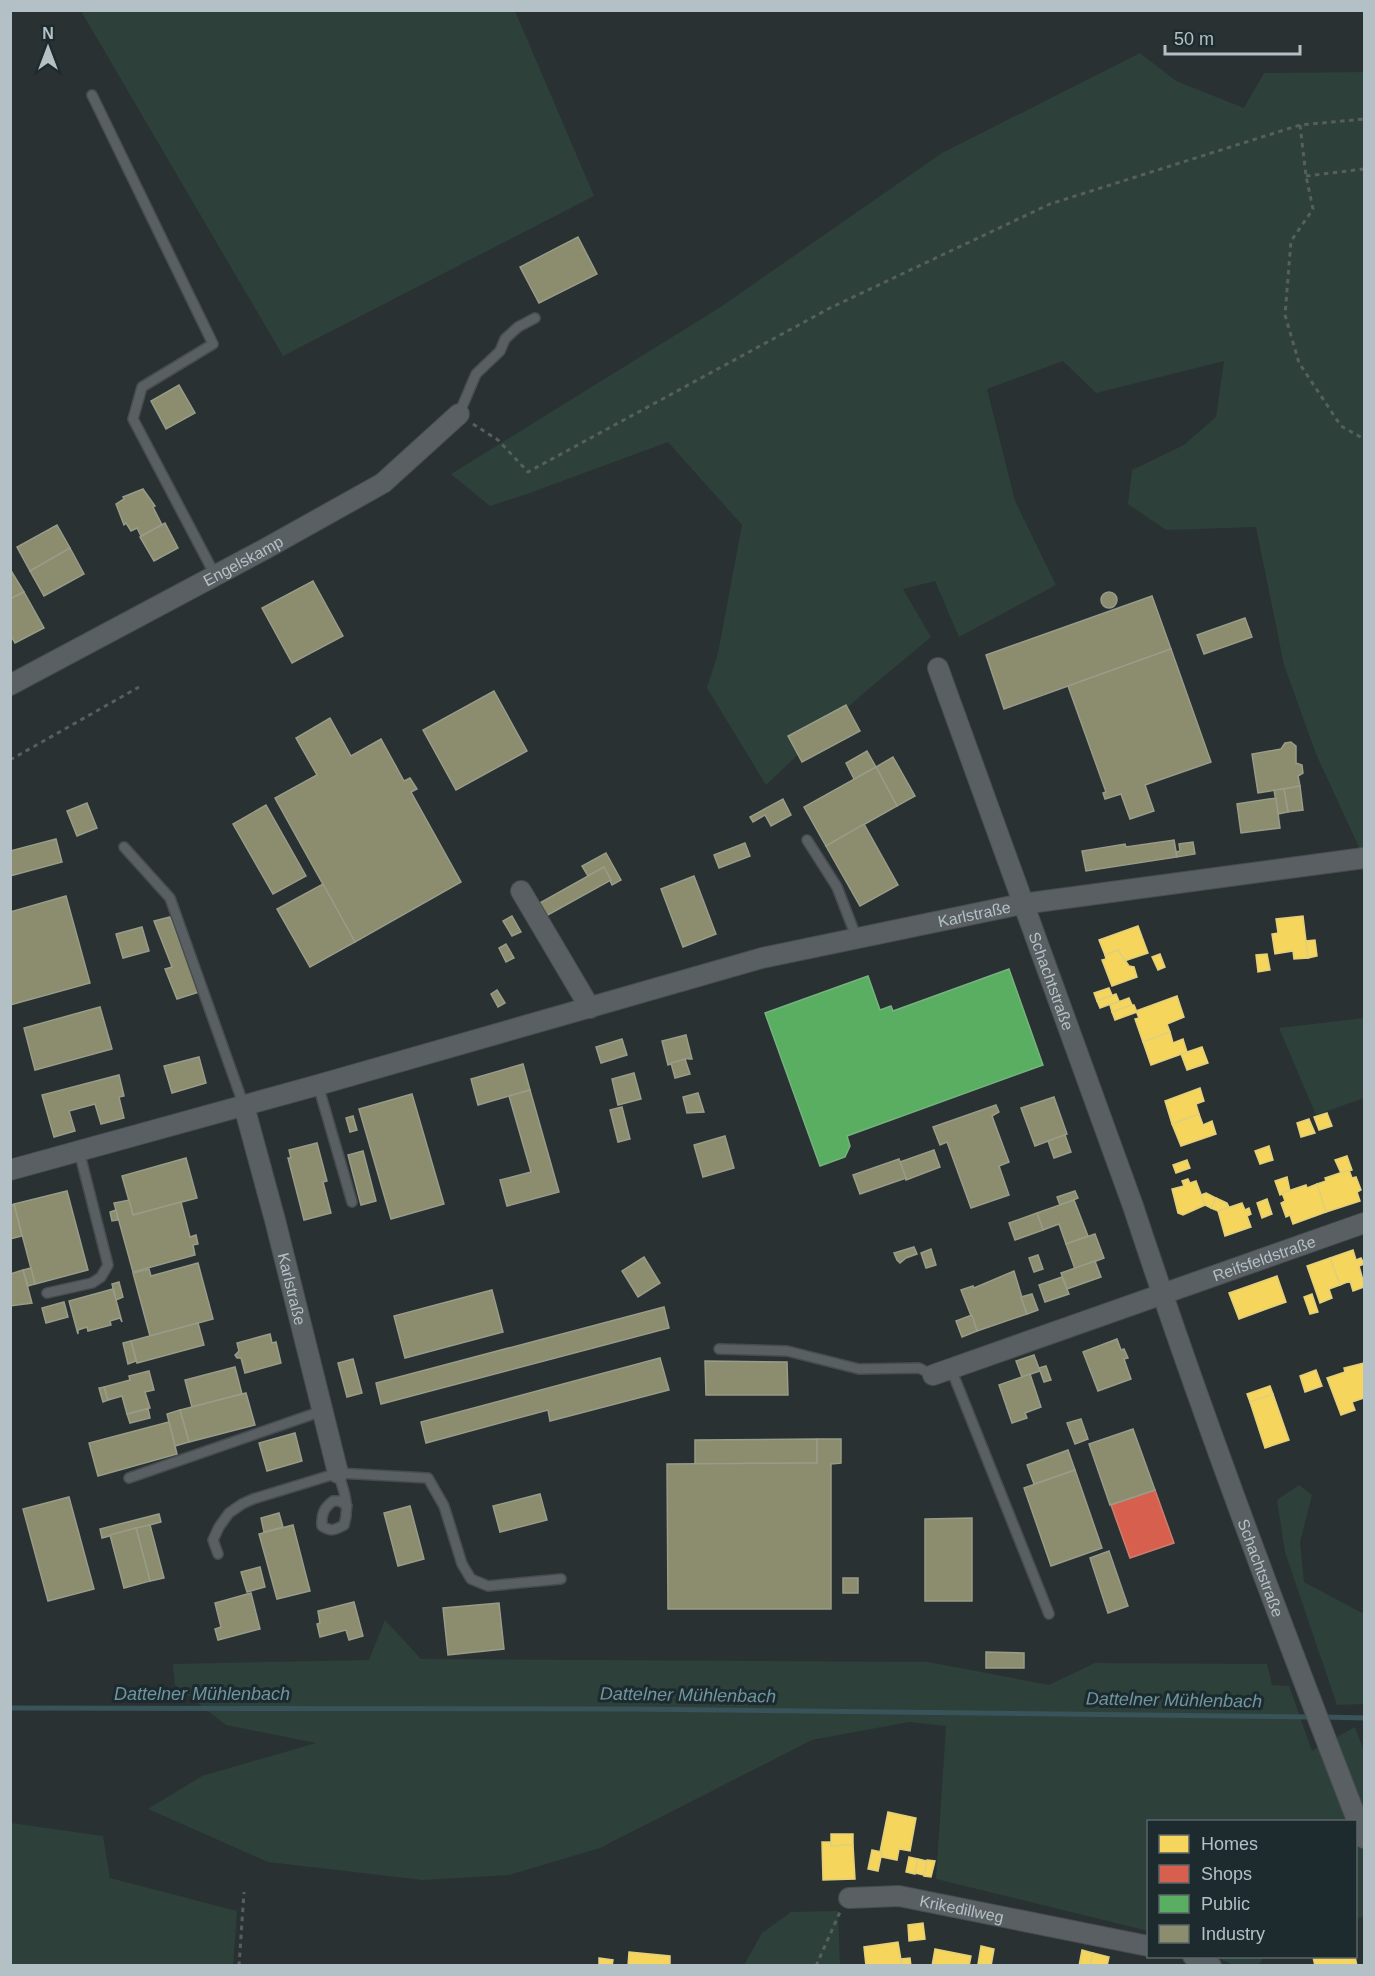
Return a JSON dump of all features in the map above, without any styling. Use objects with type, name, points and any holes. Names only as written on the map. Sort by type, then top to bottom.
[{"type":"street","name":"Engelskamp","points":[[10,685],[383,483],[459,414]]},
{"type":"street","name":"Schachtstraße","points":[[938,668],[1133,1206],[1162,1295],[1297,1664],[1365,1838]]},
{"type":"street","name":"Karlstraße","points":[[10,1170],[244,1106],[762,958],[1022,904],[1365,858]]},
{"type":"street","points":[[521,891],[590,1008]]},
{"type":"street","name":"Karlstraße","points":[[244,1106],[338,1473]]},
{"type":"street","name":"Reifsfeldstraße","points":[[1162,1295],[1365,1223]]},
{"type":"street","points":[[942,1372],[1162,1295]]},
{"type":"street","name":"Krikedillweg","points":[[849,1898],[899,1896],[1147,1946]]},
{"type":"street","points":[[1197,1958],[1211,1965]]},
{"type":"lane","points":[[92,95],[213,344],[142,387],[133,419],[215,576]]},
{"type":"lane","points":[[459,414],[476,374],[500,351],[505,339],[518,327],[535,318]]},
{"type":"lane","points":[[807,840],[837,887],[857,939]]},
{"type":"lane","points":[[124,847],[170,898],[244,1106]]},
{"type":"lane","points":[[318,1085],[352,1202]]},
{"type":"lane","points":[[47,1293],[92,1283],[101,1277],[108,1265],[80,1151]]},
{"type":"lane","points":[[719,1349],[787,1351],[859,1369],[919,1368],[942,1372],[1049,1614]]},
{"type":"lane","points":[[129,1478],[322,1411]]},
{"type":"lane","points":[[338,1473],[347,1506]]},
{"type":"lane","points":[[218,1554],[213,1540],[219,1527],[229,1512],[253,1499],[338,1473],[428,1478],[444,1506],[462,1564],[471,1579],[488,1586],[561,1579]]},
{"type":"path","points":[[459,414],[498,440],[528,472],[830,308],[1050,204],[1300,125],[1365,119]]},
{"type":"path","points":[[1300,125],[1306,176],[1313,209],[1291,241],[1285,315],[1299,363],[1341,426],[1365,439]]},
{"type":"path","points":[[1306,176],[1365,169]]},
{"type":"path","points":[[10,760],[139,687]]},
{"type":"path","points":[[239,1965],[244,1892]]},
{"type":"path","points":[[819,1964],[836,1918],[849,1898]]},
{"type":"green space","points":[[81,11],[515,11],[594,196],[283,356]]},
{"type":"green space","points":[[1140,53],[1176,81],[1244,108],[1264,73],[1364,72],[1364,858],[1316,754],[1284,665],[1256,527],[1166,530],[1128,504],[1132,470],[1184,445],[1216,417],[1224,361],[1096,393],[1063,361],[987,389],[1015,501],[1056,585],[959,637],[935,581],[903,589],[931,637],[859,697],[766,785],[707,688],[718,653],[742,525],[668,442],[490,506],[451,474],[719,308],[942,153]]},
{"type":"green space","points":[[1364,1018],[1364,1098],[1316,1115],[1279,1028]]},
{"type":"green space","points":[[1299,1485],[1312,1495],[1300,1542],[1304,1582],[1364,1614],[1364,1704],[1337,1705],[1285,1552],[1277,1500]]},
{"type":"green space","points":[[385,1620],[421,1659],[928,1662],[1049,1685],[1095,1663],[1267,1664],[1272,1685],[1289,1686],[1312,1751],[1355,1727],[1364,1751],[1364,1916],[1357,1919],[1357,1820],[1147,1820],[1147,1931],[936,1879],[946,1726],[909,1722],[812,1740],[600,1848],[509,1875],[423,1880],[268,1862],[148,1809],[202,1776],[316,1743],[226,1725],[175,1685],[173,1664],[369,1660]]},
{"type":"green space","points":[[11,1823],[103,1836],[110,1878],[237,1911],[233,1965],[11,1965]]},
{"type":"green space","points":[[838,1911],[840,1965],[744,1965],[762,1933],[791,1912]]},
{"type":"green space","points":[[1218,1958],[1263,1958],[1259,1965],[1233,1965]]},
{"type":"building: Homes","points":[[1303,916],[1308,958],[1294,959],[1293,951],[1275,954],[1272,934],[1278,933],[1276,919]]},
{"type":"building: Homes","points":[[1138,926],[1148,953],[1124,961],[1118,950],[1105,955],[1099,940]]},
{"type":"building: Homes","points":[[1315,940],[1317,956],[1308,958],[1306,941]]},
{"type":"building: Homes","points":[[1118,950],[1129,966],[1134,967],[1137,977],[1112,986],[1102,960],[1106,959],[1105,955]]},
{"type":"building: Homes","points":[[1160,954],[1165,967],[1158,970],[1152,957]]},
{"type":"building: Homes","points":[[1267,954],[1270,970],[1258,972],[1256,955]]},
{"type":"building: Homes","points":[[1109,988],[1112,995],[1097,1001],[1094,993]]},
{"type":"building: Homes","points":[[1116,994],[1119,1001],[1100,1008],[1097,1001]]},
{"type":"building: Homes","points":[[1177,996],[1184,1017],[1167,1024],[1170,1032],[1143,1042],[1135,1019],[1139,1018],[1136,1011]]},
{"type":"building: Homes","points":[[1129,998],[1132,1005],[1112,1012],[1110,1005]]},
{"type":"building: Homes","points":[[1132,1005],[1137,1012],[1115,1020],[1112,1012]]},
{"type":"building: Homes","points":[[1170,1032],[1173,1043],[1183,1039],[1187,1052],[1151,1065],[1143,1042]]},
{"type":"building: Homes","points":[[1202,1047],[1208,1063],[1187,1070],[1181,1054]]},
{"type":"building: Homes","points":[[1200,1088],[1204,1101],[1196,1104],[1199,1114],[1172,1124],[1165,1101]]},
{"type":"building: Homes","points":[[1327,1113],[1332,1126],[1319,1130],[1314,1117]]},
{"type":"building: Homes","points":[[1199,1114],[1203,1125],[1212,1121],[1216,1134],[1181,1146],[1172,1124]]},
{"type":"building: Homes","points":[[1309,1119],[1315,1133],[1301,1137],[1297,1123]]},
{"type":"building: Homes","points":[[1269,1146],[1273,1160],[1260,1164],[1255,1151]]},
{"type":"building: Homes","points":[[1347,1156],[1352,1170],[1341,1173],[1335,1160]]},
{"type":"building: Homes","points":[[1187,1160],[1190,1168],[1176,1173],[1173,1165]]},
{"type":"building: Homes","points":[[1349,1170],[1352,1178],[1356,1177],[1361,1190],[1357,1192],[1360,1201],[1326,1212],[1317,1184],[1326,1181],[1325,1178]]},
{"type":"building: Homes","points":[[1287,1177],[1290,1191],[1280,1195],[1275,1181]]},
{"type":"building: Homes","points":[[1188,1179],[1190,1183],[1196,1181],[1205,1205],[1183,1215],[1178,1213],[1172,1189],[1184,1186],[1182,1181]]},
{"type":"building: Homes","points":[[1317,1184],[1326,1212],[1293,1224],[1290,1215],[1286,1217],[1281,1203],[1285,1201],[1282,1193]]},
{"type":"building: Homes","points":[[1206,1193],[1216,1198],[1211,1208],[1205,1205],[1201,1195]]},
{"type":"building: Homes","points":[[1216,1198],[1227,1203],[1229,1207],[1218,1211],[1211,1208]]},
{"type":"building: Homes","points":[[1267,1199],[1272,1214],[1262,1218],[1257,1203]]},
{"type":"building: Homes","points":[[1242,1203],[1245,1210],[1249,1208],[1251,1214],[1247,1216],[1251,1227],[1225,1236],[1218,1211]]},
{"type":"building: Homes","points":[[1353,1250],[1356,1260],[1361,1258],[1364,1264],[1359,1266],[1364,1287],[1353,1291],[1350,1281],[1340,1285],[1330,1258]]},
{"type":"building: Homes","points":[[1330,1258],[1340,1285],[1329,1289],[1332,1298],[1320,1303],[1307,1266]]},
{"type":"building: Homes","points":[[1277,1276],[1286,1302],[1239,1319],[1229,1293]]},
{"type":"building: Homes","points":[[1312,1294],[1318,1312],[1310,1314],[1304,1297]]},
{"type":"building: Homes","points":[[1364,1363],[1364,1398],[1352,1402],[1355,1410],[1341,1415],[1327,1378],[1345,1372],[1344,1368]]},
{"type":"building: Homes","points":[[1316,1370],[1322,1386],[1305,1392],[1300,1376]]},
{"type":"building: Homes","points":[[1270,1386],[1273,1394],[1250,1402],[1247,1394]]},
{"type":"building: Homes","points":[[1273,1394],[1289,1440],[1265,1448],[1250,1402]]},
{"type":"building: Homes","points":[[888,1812],[916,1818],[910,1851],[899,1849],[897,1860],[881,1857],[882,1852],[880,1852]]},
{"type":"building: Homes","points":[[831,1834],[853,1834],[853,1845],[831,1846]]},
{"type":"building: Homes","points":[[822,1842],[831,1842],[831,1846],[853,1845],[855,1879],[823,1880]]},
{"type":"building: Homes","points":[[872,1850],[882,1852],[878,1871],[868,1869]]},
{"type":"building: Homes","points":[[909,1857],[918,1859],[915,1874],[906,1872]]},
{"type":"building: Homes","points":[[918,1859],[927,1861],[924,1875],[915,1873]]},
{"type":"building: Homes","points":[[927,1860],[935,1861],[931,1877],[924,1876]]},
{"type":"building: Homes","points":[[923,1923],[925,1939],[909,1941],[908,1925]]},
{"type":"building: Homes","points":[[898,1942],[902,1966],[866,1966],[864,1947]]},
{"type":"building: Homes","points":[[981,1946],[994,1949],[991,1966],[978,1964]]},
{"type":"building: Homes","points":[[935,1949],[971,1956],[969,1966],[932,1966]]},
{"type":"building: Homes","points":[[1082,1950],[1093,1953],[1090,1966],[1079,1966]]},
{"type":"building: Homes","points":[[629,1952],[670,1956],[670,1966],[628,1966]]},
{"type":"building: Homes","points":[[1093,1953],[1109,1957],[1107,1966],[1090,1966]]},
{"type":"building: Homes","points":[[599,1958],[613,1960],[612,1966],[599,1966]]},
{"type":"building: Homes","points":[[910,1958],[911,1966],[902,1966],[901,1959]]},
{"type":"building: Homes","points":[[1313,1958],[1355,1958],[1357,1966],[1315,1966]]},
{"type":"building: Shops","points":[[1155,1490],[1174,1543],[1130,1558],[1111,1505]]},
{"type":"building: Public","points":[[1009,969],[1043,1065],[847,1136],[850,1146],[845,1157],[820,1166],[765,1013],[868,976],[880,1010],[891,1006],[893,1011]]},
{"type":"building: Industry","points":[[578,237],[597,274],[539,303],[520,267]]},
{"type":"building: Industry","points":[[179,385],[195,413],[166,429],[151,401]]},
{"type":"building: Industry","points":[[143,489],[155,506],[153,507],[162,525],[141,536],[137,528],[131,531],[126,523],[124,525],[116,504],[124,499],[123,497]]},
{"type":"building: Industry","points":[[165,523],[178,548],[154,561],[140,537]]},
{"type":"building: Industry","points":[[57,525],[70,548],[30,571],[17,547]]},
{"type":"building: Industry","points":[[70,548],[84,574],[44,596],[30,571]]},
{"type":"building: Industry","points":[[10,569],[24,592],[10,599]]},
{"type":"building: Industry","points":[[313,581],[343,636],[292,663],[262,608]]},
{"type":"building: Industry","points":[[24,592],[44,628],[15,643],[10,634],[10,599]]},
{"type":"building: Industry","points":[[1106,592],[1112,592],[1117,600],[1115,606],[1106,608],[1101,603],[1101,597]]},
{"type":"building: Industry","points":[[1152,596],[1171,649],[1004,709],[986,655]]},
{"type":"building: Industry","points":[[1245,618],[1252,637],[1204,654],[1197,635]]},
{"type":"building: Industry","points":[[1171,649],[1211,762],[1145,785],[1154,811],[1130,819],[1121,794],[1105,799],[1103,793],[1106,792],[1068,686]]},
{"type":"building: Industry","points":[[494,691],[527,751],[456,790],[423,730]]},
{"type":"building: Industry","points":[[846,705],[860,731],[802,762],[788,736]]},
{"type":"building: Industry","points":[[330,718],[351,756],[381,739],[404,781],[410,778],[417,789],[411,792],[461,882],[355,942],[275,798],[317,775],[296,738]]},
{"type":"building: Industry","points":[[1291,742],[1296,746],[1296,763],[1302,765],[1303,773],[1298,776],[1300,786],[1258,793],[1252,754],[1281,749],[1285,743]]},
{"type":"building: Industry","points":[[867,751],[876,767],[854,779],[846,763]]},
{"type":"building: Industry","points":[[893,757],[915,796],[897,806],[876,767]]},
{"type":"building: Industry","points":[[876,767],[897,806],[826,846],[804,807]]},
{"type":"building: Industry","points":[[1300,786],[1303,810],[1288,812],[1284,789]]},
{"type":"building: Industry","points":[[1284,789],[1288,812],[1278,814],[1274,790]]},
{"type":"building: Industry","points":[[1276,798],[1280,828],[1241,833],[1237,804]]},
{"type":"building: Industry","points":[[783,799],[791,815],[771,826],[765,815],[753,822],[750,817]]},
{"type":"building: Industry","points":[[87,803],[97,828],[77,836],[67,811]]},
{"type":"building: Industry","points":[[266,805],[306,876],[273,894],[233,824]]},
{"type":"building: Industry","points":[[864,824],[898,885],[860,906],[826,846]]},
{"type":"building: Industry","points":[[56,839],[62,862],[10,876],[10,851]]},
{"type":"building: Industry","points":[[1174,840],[1177,857],[1086,871],[1082,851],[1125,844],[1126,847]]},
{"type":"building: Industry","points":[[1193,842],[1195,854],[1177,857],[1176,852],[1180,851],[1179,844]]},
{"type":"building: Industry","points":[[745,843],[750,856],[719,868],[714,855]]},
{"type":"building: Industry","points":[[606,853],[621,880],[612,885],[604,867],[588,876],[582,866]]},
{"type":"building: Industry","points":[[604,867],[611,880],[546,916],[538,904]]},
{"type":"building: Industry","points":[[694,876],[716,934],[683,947],[661,889]]},
{"type":"building: Industry","points":[[323,884],[355,942],[310,967],[277,909]]},
{"type":"building: Industry","points":[[66,896],[90,983],[10,1005],[10,912]]},
{"type":"building: Industry","points":[[512,916],[521,932],[512,936],[503,921]]},
{"type":"building: Industry","points":[[170,917],[199,992],[177,999],[165,969],[172,967],[154,921]]},
{"type":"building: Industry","points":[[142,927],[149,951],[123,958],[116,934]]},
{"type":"building: Industry","points":[[506,944],[514,958],[506,962],[499,948]]},
{"type":"building: Industry","points":[[497,990],[505,1003],[498,1007],[491,994]]},
{"type":"building: Industry","points":[[100,1007],[112,1049],[35,1070],[24,1028]]},
{"type":"building: Industry","points":[[686,1035],[692,1059],[668,1065],[662,1041]]},
{"type":"building: Industry","points":[[622,1039],[627,1055],[601,1063],[596,1047]]},
{"type":"building: Industry","points":[[199,1057],[206,1083],[172,1093],[164,1066]]},
{"type":"building: Industry","points":[[685,1059],[690,1074],[675,1078],[671,1063]]},
{"type":"building: Industry","points":[[523,1064],[530,1090],[478,1105],[471,1079]]},
{"type":"building: Industry","points":[[634,1073],[641,1099],[618,1105],[612,1079]]},
{"type":"building: Industry","points":[[119,1075],[124,1096],[119,1097],[124,1118],[101,1124],[95,1104],[69,1111],[75,1131],[54,1137],[42,1095]]},
{"type":"building: Industry","points":[[530,1090],[559,1192],[507,1206],[500,1180],[531,1172],[509,1096]]},
{"type":"building: Industry","points":[[698,1093],[704,1112],[687,1113],[683,1097]]},
{"type":"building: Industry","points":[[412,1094],[444,1204],[391,1219],[359,1109]]},
{"type":"building: Industry","points":[[1054,1097],[1067,1134],[1035,1146],[1021,1108]]},
{"type":"building: Industry","points":[[996,1105],[999,1112],[992,1116],[1009,1162],[999,1166],[1009,1195],[971,1208],[947,1142],[940,1145],[933,1127]]},
{"type":"building: Industry","points":[[622,1107],[630,1139],[618,1142],[610,1110]]},
{"type":"building: Industry","points":[[353,1116],[357,1130],[350,1132],[346,1118]]},
{"type":"building: Industry","points":[[1065,1135],[1071,1152],[1054,1158],[1048,1141]]},
{"type":"building: Industry","points":[[725,1136],[734,1168],[703,1177],[694,1145]]},
{"type":"building: Industry","points":[[317,1143],[327,1181],[323,1182],[331,1213],[304,1220],[288,1158],[291,1158],[289,1150]]},
{"type":"building: Industry","points":[[934,1150],[940,1167],[906,1180],[900,1162]]},
{"type":"building: Industry","points":[[363,1151],[376,1201],[361,1205],[348,1155]]},
{"type":"building: Industry","points":[[186,1158],[197,1198],[133,1215],[122,1176]]},
{"type":"building: Industry","points":[[899,1159],[906,1178],[860,1194],[853,1175]]},
{"type":"building: Industry","points":[[67,1191],[88,1270],[35,1284],[14,1204]]},
{"type":"building: Industry","points":[[1075,1191],[1078,1198],[1060,1205],[1057,1197]]},
{"type":"building: Industry","points":[[129,1200],[133,1215],[181,1202],[190,1237],[196,1235],[198,1244],[193,1245],[195,1255],[133,1272],[114,1203]]},
{"type":"building: Industry","points":[[1074,1200],[1088,1236],[1066,1244],[1059,1224],[1043,1230],[1037,1213]]},
{"type":"building: Industry","points":[[14,1204],[22,1236],[10,1239],[10,1206]]},
{"type":"building: Industry","points":[[116,1210],[118,1220],[112,1221],[110,1212]]},
{"type":"building: Industry","points":[[1037,1213],[1043,1230],[1015,1240],[1009,1223]]},
{"type":"building: Industry","points":[[1095,1234],[1104,1258],[1075,1269],[1066,1244]]},
{"type":"building: Industry","points":[[914,1247],[917,1254],[900,1263],[897,1260],[894,1253]]},
{"type":"building: Industry","points":[[931,1249],[936,1265],[926,1268],[921,1253]]},
{"type":"building: Industry","points":[[1038,1255],[1043,1269],[1034,1272],[1029,1258]]},
{"type":"building: Industry","points":[[644,1257],[660,1283],[638,1297],[622,1271]]},
{"type":"building: Industry","points":[[1095,1261],[1101,1277],[1067,1289],[1061,1273]]},
{"type":"building: Industry","points":[[198,1263],[213,1319],[150,1336],[133,1273],[149,1269],[151,1276]]},
{"type":"building: Industry","points":[[31,1268],[35,1284],[28,1286],[23,1270]]},
{"type":"building: Industry","points":[[23,1270],[32,1303],[10,1306],[10,1274]]},
{"type":"building: Industry","points":[[1014,1271],[1027,1314],[977,1331],[961,1290],[973,1286],[974,1288]]},
{"type":"building: Industry","points":[[1062,1277],[1069,1294],[1045,1302],[1039,1285]]},
{"type":"building: Industry","points":[[119,1282],[123,1297],[116,1300],[112,1284]]},
{"type":"building: Industry","points":[[113,1289],[122,1322],[120,1318],[110,1321],[111,1325],[88,1331],[87,1327],[78,1330],[78,1334],[69,1301]]},
{"type":"building: Industry","points":[[492,1290],[503,1332],[405,1358],[394,1316]]},
{"type":"building: Industry","points":[[1032,1294],[1038,1310],[1027,1314],[1021,1297]]},
{"type":"building: Industry","points":[[64,1302],[68,1317],[46,1323],[42,1308]]},
{"type":"building: Industry","points":[[664,1307],[669,1328],[381,1404],[376,1383]]},
{"type":"building: Industry","points":[[972,1315],[977,1331],[962,1337],[956,1321]]},
{"type":"building: Industry","points":[[198,1323],[204,1345],[137,1363],[131,1341]]},
{"type":"building: Industry","points":[[270,1334],[272,1343],[276,1342],[281,1363],[245,1373],[241,1358],[235,1355],[239,1351],[237,1343]]},
{"type":"building: Industry","points":[[1117,1339],[1121,1350],[1124,1349],[1128,1358],[1124,1359],[1131,1379],[1098,1391],[1083,1352]]},
{"type":"building: Industry","points":[[131,1341],[136,1361],[128,1364],[123,1343]]},
{"type":"building: Industry","points":[[1034,1355],[1040,1371],[1022,1377],[1016,1361]]},
{"type":"building: Industry","points":[[660,1358],[669,1390],[550,1421],[548,1410],[426,1443],[421,1422]]},
{"type":"building: Industry","points":[[353,1359],[362,1393],[347,1397],[338,1363]]},
{"type":"building: Industry","points":[[705,1361],[787,1362],[788,1395],[706,1395]]},
{"type":"building: Industry","points":[[1046,1366],[1051,1380],[1044,1382],[1039,1368]]},
{"type":"building: Industry","points":[[235,1367],[242,1394],[192,1407],[185,1380]]},
{"type":"building: Industry","points":[[149,1371],[154,1390],[145,1392],[150,1408],[127,1414],[122,1396],[108,1400],[104,1387],[130,1380],[129,1376]]},
{"type":"building: Industry","points":[[1030,1374],[1041,1407],[1025,1413],[1027,1418],[1012,1423],[999,1385]]},
{"type":"building: Industry","points":[[104,1387],[108,1400],[103,1402],[99,1388]]},
{"type":"building: Industry","points":[[246,1393],[255,1425],[189,1442],[180,1410]]},
{"type":"building: Industry","points":[[148,1409],[150,1418],[130,1423],[127,1414]]},
{"type":"building: Industry","points":[[180,1410],[189,1442],[175,1446],[167,1414]]},
{"type":"building: Industry","points":[[1081,1419],[1088,1439],[1075,1444],[1067,1423]]},
{"type":"building: Industry","points":[[169,1422],[177,1454],[98,1476],[89,1443]]},
{"type":"building: Industry","points":[[1133,1429],[1155,1490],[1110,1505],[1089,1444]]},
{"type":"building: Industry","points":[[295,1433],[302,1461],[267,1471],[259,1443]]},
{"type":"building: Industry","points":[[817,1439],[817,1463],[695,1464],[695,1440]]},
{"type":"building: Industry","points":[[817,1439],[841,1439],[841,1463],[831,1464],[831,1609],[668,1609],[667,1464],[817,1463]]},
{"type":"building: Industry","points":[[1068,1450],[1075,1470],[1034,1484],[1027,1465]]},
{"type":"building: Industry","points":[[1075,1470],[1102,1548],[1051,1566],[1024,1488]]},
{"type":"building: Industry","points":[[540,1494],[547,1520],[500,1532],[493,1506]]},
{"type":"building: Industry","points":[[69,1497],[94,1589],[48,1601],[23,1509]]},
{"type":"building: Industry","points":[[410,1506],[424,1559],[398,1566],[384,1513]]},
{"type":"building: Industry","points":[[279,1513],[283,1527],[264,1532],[261,1518]]},
{"type":"building: Industry","points":[[159,1514],[161,1522],[102,1538],[100,1529]]},
{"type":"building: Industry","points":[[972,1518],[972,1601],[925,1601],[925,1519]]},
{"type":"building: Industry","points":[[150,1525],[164,1578],[150,1581],[136,1528]]},
{"type":"building: Industry","points":[[293,1525],[310,1591],[277,1599],[259,1534]]},
{"type":"building: Industry","points":[[136,1528],[150,1581],[124,1588],[110,1535]]},
{"type":"building: Industry","points":[[1109,1551],[1128,1606],[1108,1613],[1090,1558]]},
{"type":"building: Industry","points":[[260,1567],[265,1587],[247,1592],[241,1572]]},
{"type":"building: Industry","points":[[843,1578],[858,1578],[858,1593],[843,1593]]},
{"type":"building: Industry","points":[[251,1593],[260,1629],[218,1640],[215,1629],[221,1627],[215,1603]]},
{"type":"building: Industry","points":[[354,1602],[363,1636],[349,1640],[346,1630],[320,1637],[317,1624],[320,1623],[318,1611]]},
{"type":"building: Industry","points":[[499,1603],[504,1649],[448,1655],[443,1608]]},
{"type":"building: Industry","points":[[986,1652],[1024,1653],[1024,1668],[986,1668]]},
{"type":"waterway","name":"Dattelner Mühlenbach","points":[[10,1708],[631,1709],[1314,1717]]},
{"type":"waterway","name":"Dattelner Mühlenbach","points":[[1323,1717],[1364,1718]]}]
